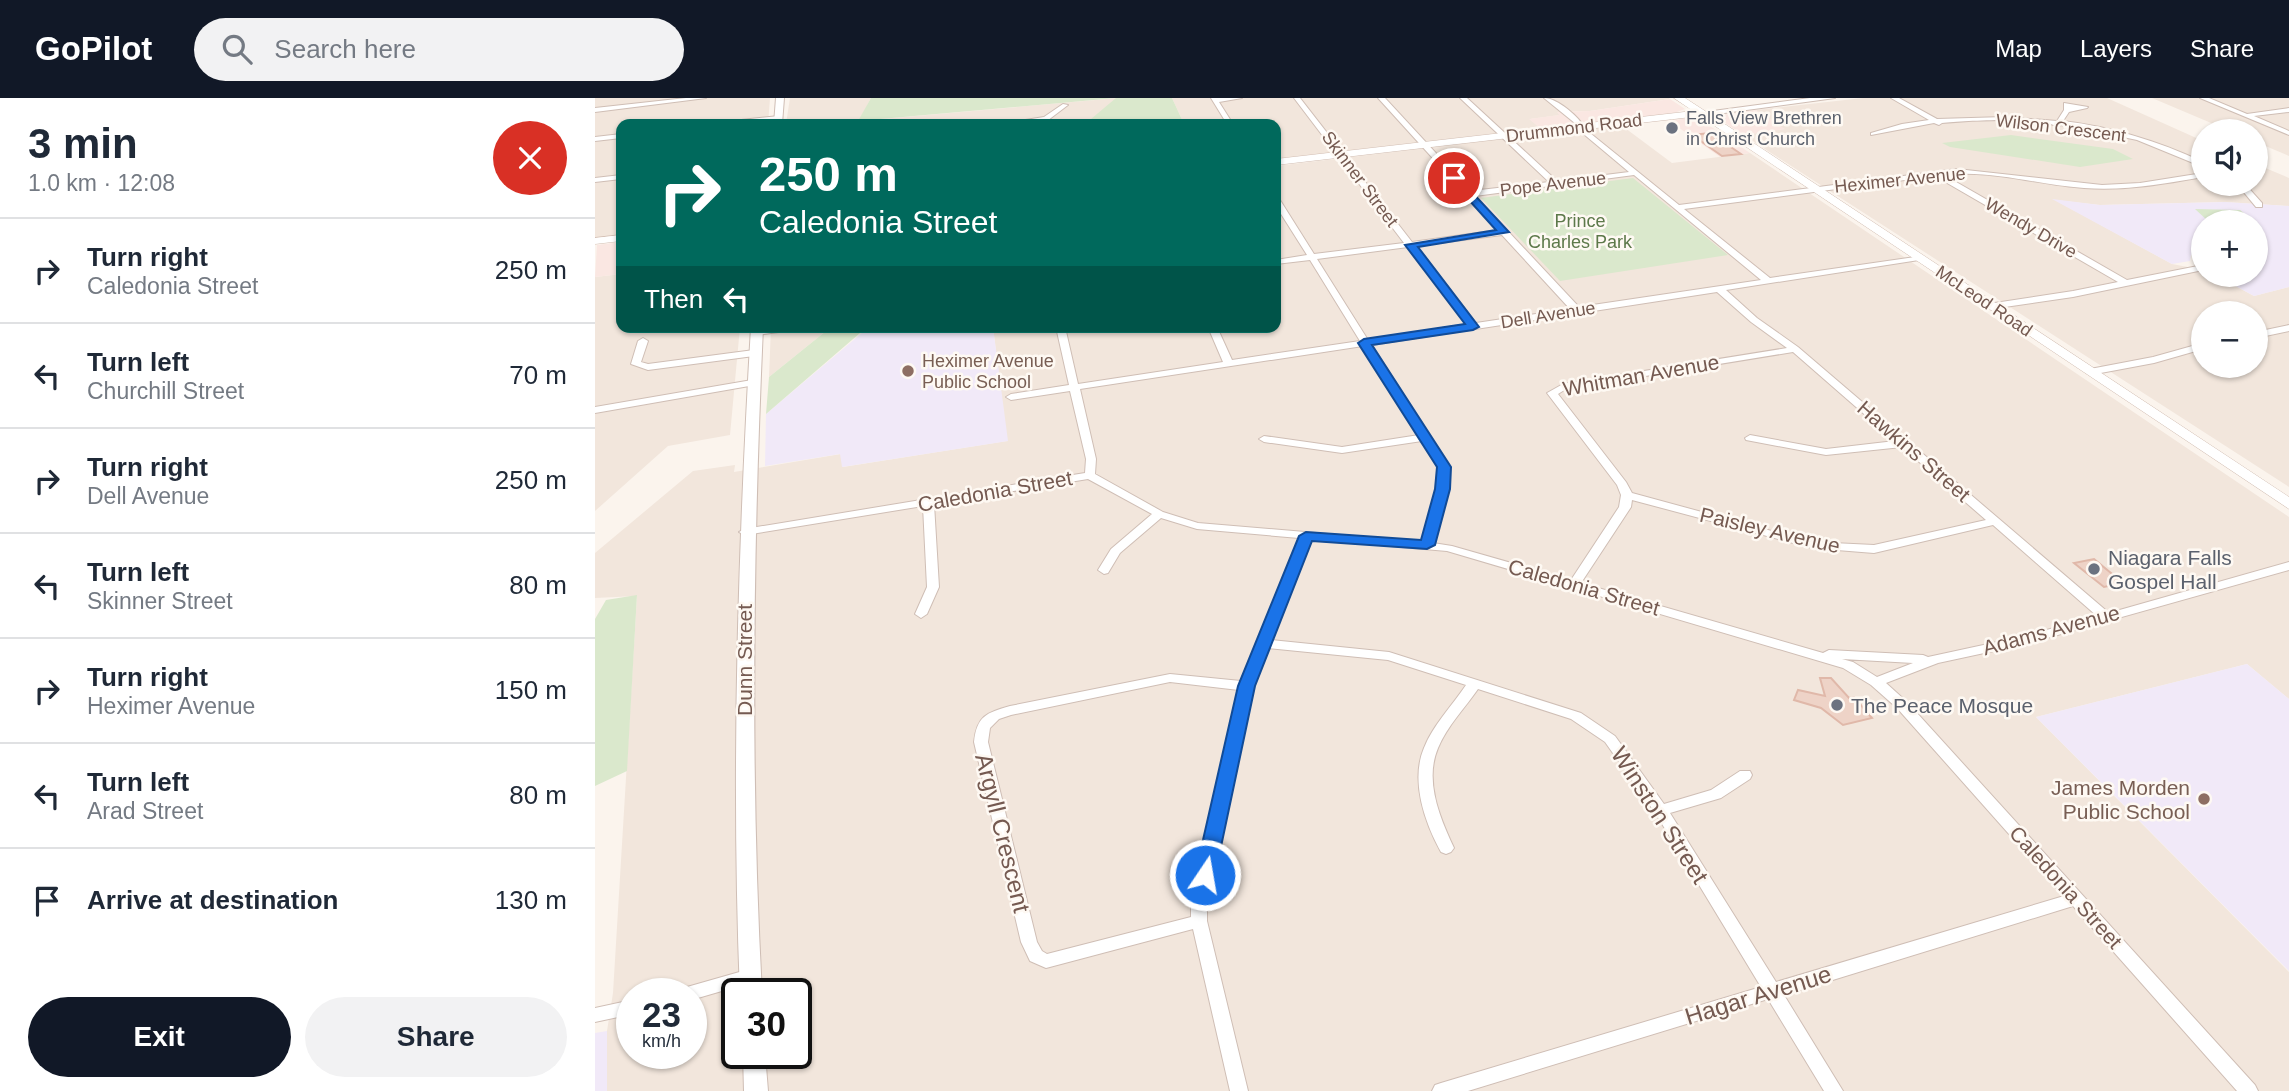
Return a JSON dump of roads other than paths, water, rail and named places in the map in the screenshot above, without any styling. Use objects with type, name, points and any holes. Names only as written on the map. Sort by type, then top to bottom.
[{"type":"main road","name":"McLeod Road","points":[[1679,98],[2289,504]]},
{"type":"main road","name":"Drummond Road","points":[[1281,161],[1702,113]]},
{"type":"main road","points":[[595,241],[616,239]]},
{"type":"street","points":[[595,110],[703,98]]},
{"type":"street","points":[[778,119],[780,98]]},
{"type":"street","points":[[1227,119],[1215,99],[1239,98]]},
{"type":"street","name":"Skinner Street","points":[[1297,98],[1473,327]]},
{"type":"street","points":[[1381,98],[1576,310]]},
{"type":"street","points":[[1463,98],[1555,183]]},
{"type":"street","points":[[1547,98],[1768,281]]},
{"type":"street","name":"Drummond Road","points":[[1702,113],[1792,100],[1831,98]]},
{"type":"street","points":[[1893,98],[1939,123]]},
{"type":"street","points":[[2203,98],[2289,133]]},
{"type":"street","points":[[1046,119],[1065,105]]},
{"type":"street","points":[[2057,125],[2067,110]]},
{"type":"street","points":[[2245,116],[2289,110]]},
{"type":"street","name":"Wilson Crescent","points":[[1873,134],[1889,128],[1991,118],[2137,137],[2191,160]]},
{"type":"street","points":[[595,139],[616,137]]},
{"type":"street","name":"Pope Avenue","points":[[1469,194],[1636,173]]},
{"type":"street","name":"Heximer Avenue","points":[[1679,207],[1936,173],[1996,173],[2099,190],[2191,177]]},
{"type":"street","name":"Wendy Drive","points":[[1936,173],[2126,283]]},
{"type":"street","points":[[595,180],[616,178]]},
{"type":"street","points":[[2251,196],[2259,205]]},
{"type":"street","points":[[1281,208],[1444,467],[1443,489],[1427,545]]},
{"type":"street","points":[[1281,261],[1504,232]]},
{"type":"street","name":"Dell Avenue","points":[[1011,397],[1919,258]]},
{"type":"street","points":[[1991,306],[2191,269]]},
{"type":"street","name":"Hawkins Street","points":[[1719,289],[1754,320],[1795,349],[2106,617]]},
{"type":"street","points":[[2268,332],[2289,328]]},
{"type":"street","name":"Dunn Street","points":[[750,978],[744,705],[745,532],[757,333]]},
{"type":"street","points":[[1062,333],[1091,459],[1090,475]]},
{"type":"street","points":[[1215,333],[1228,363]]},
{"type":"street","points":[[643,341],[636,365],[648,368],[754,353]]},
{"type":"street","name":"Whitman Avenue","points":[[1627,495],[1622,484],[1554,397],[1552,393],[1556,389],[1795,349]]},
{"type":"street","points":[[2090,372],[2154,360],[2191,349]]},
{"type":"street","points":[[595,410],[752,383]]},
{"type":"street","points":[[1265,439],[1342,450],[1426,437]]},
{"type":"street","points":[[1750,438],[1826,452],[1905,443]]},
{"type":"street","name":"Caledonia Street","points":[[745,532],[1090,475],[1159,514],[1197,526],[1427,545],[1574,584],[1815,653],[1848,665],[1876,681],[1902,705],[2249,1091]]},
{"type":"street","points":[[1574,584],[1625,507],[1627,495]]},
{"type":"street","name":"Paisley Avenue","points":[[1627,495],[1812,545],[1842,549],[1874,549],[1996,521]]},
{"type":"street","points":[[921,614],[933,587],[928,502]]},
{"type":"street","points":[[1104,569],[1115,551],[1159,514]]},
{"type":"street","points":[[1240,1091],[1199,921],[1199,902],[1246,686],[1306,536]]},
{"type":"street","name":"Adams Avenue","points":[[1876,681],[1935,659],[2026,640],[2289,566]]},
{"type":"street","name":"Winston Street","points":[[1264,644],[1389,656],[1576,716],[1610,739],[1661,810],[1834,1091]]},
{"type":"street","name":"Adams Avenue","points":[[1815,653],[1935,659]]},
{"type":"street","name":"Argyll Crescent","points":[[1199,921],[1047,961],[1036,956],[1029,942],[981,742],[983,726],[995,716],[1010,711],[1170,678],[1246,686]]},
{"type":"street","points":[[1446,848],[1429,810],[1427,768],[1430,749],[1475,683]]},
{"type":"street","points":[[1661,810],[1716,794],[1745,775]]},
{"type":"street","name":"Hagar Avenue","points":[[1441,1091],[2076,899]]},
{"type":"street","points":[[595,1015],[616,1010]]},
{"type":"street","points":[[755,1069],[756,1091]]},
{"type":"place","name":"Falls View Brethren in Christ Church","points":[[1672,128]]},
{"type":"place","name":"Heximer Avenue Public School","points":[[908,371]]},
{"type":"place","name":"Niagara Falls Gospel Hall","points":[[2094,569]]},
{"type":"place","name":"The Peace Mosque","points":[[1837,705]]},
{"type":"place","name":"James Morden Public School","points":[[2204,799]]},
{"type":"park label","name":"Prince Charles Park","points":[[1580,231]]}]
